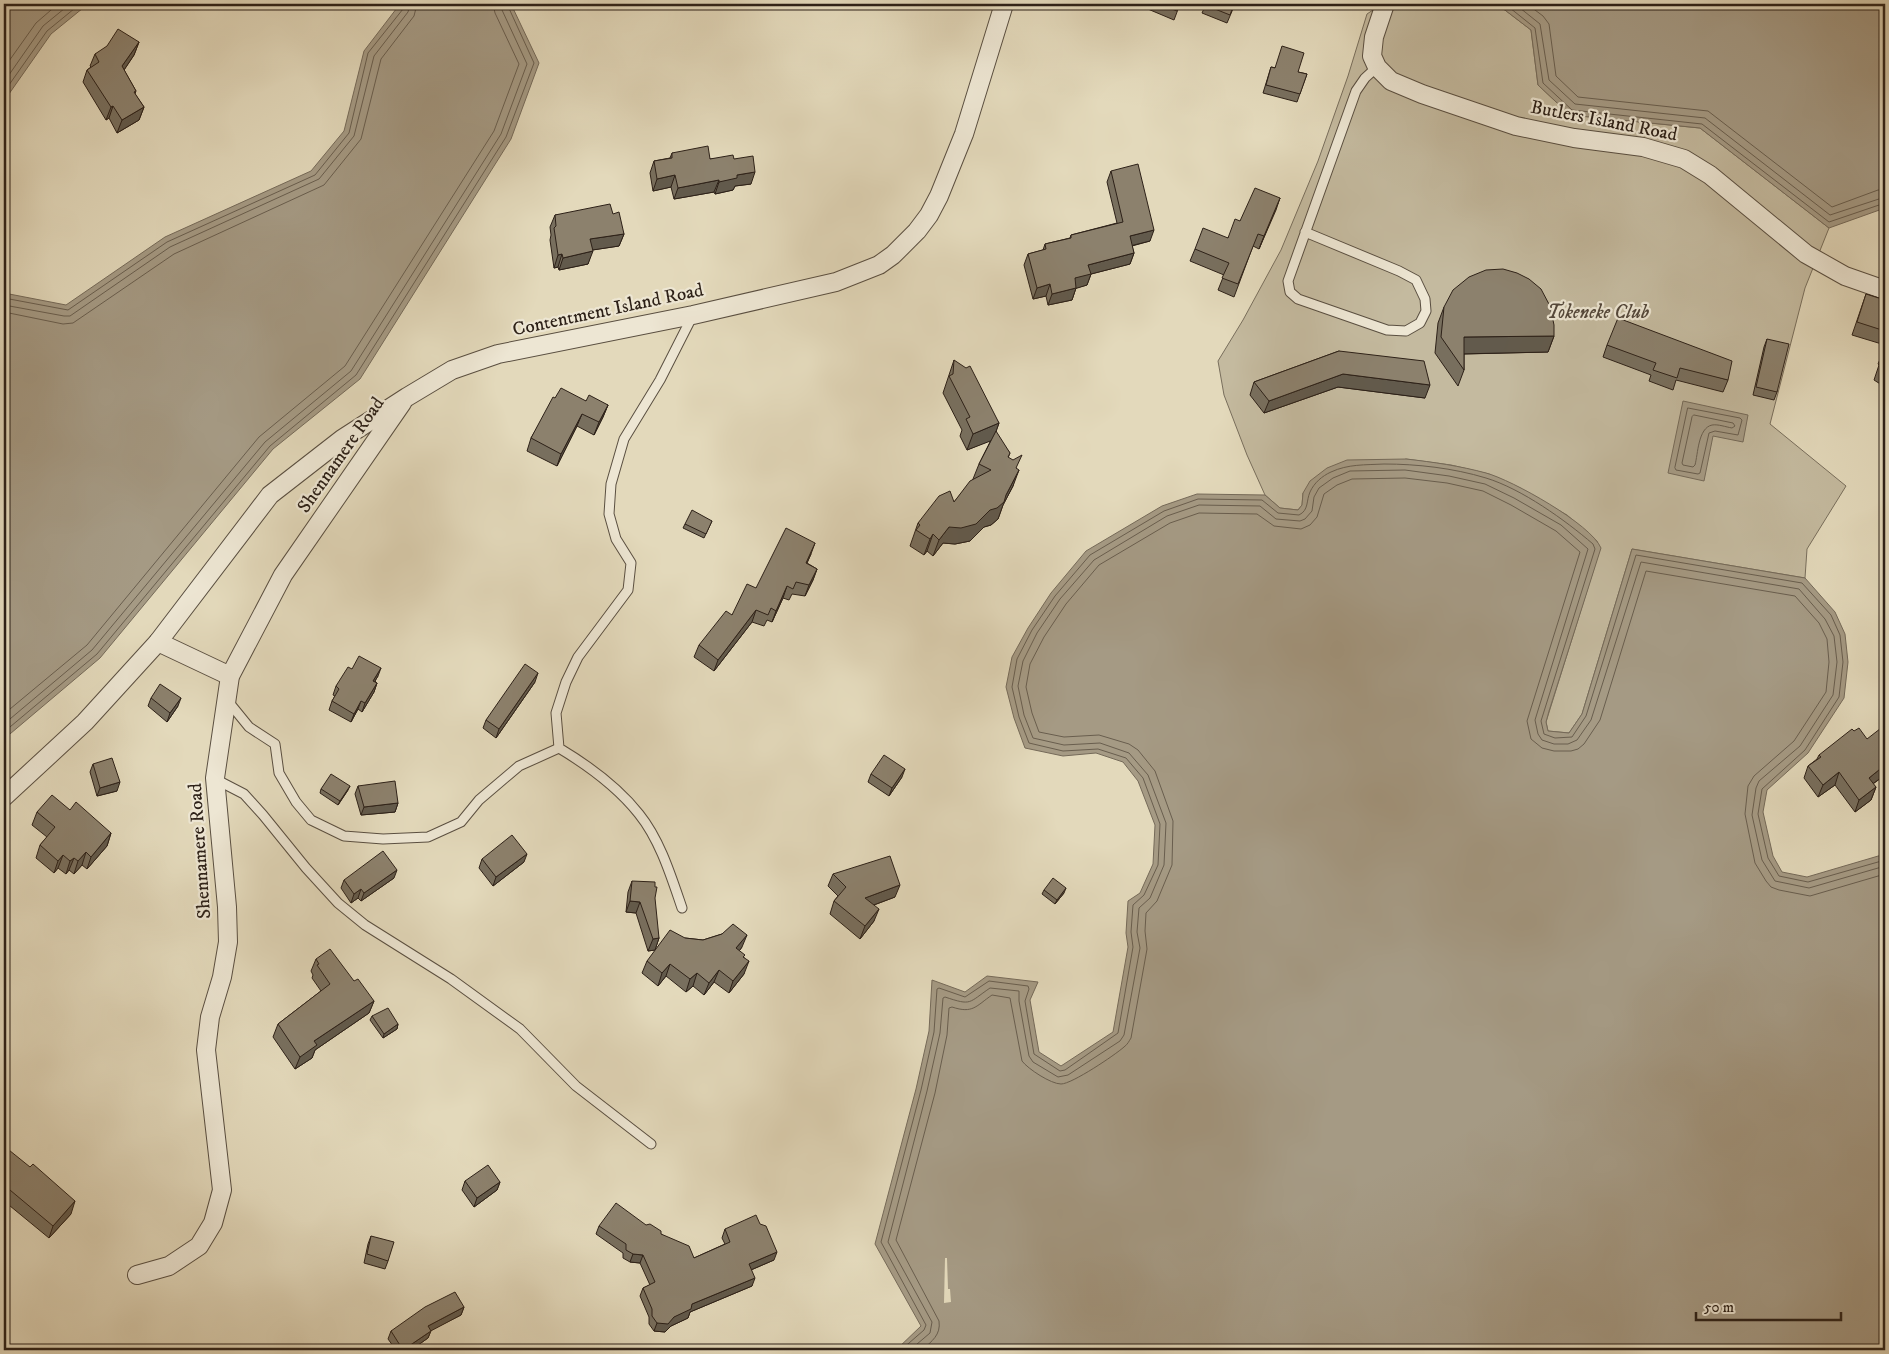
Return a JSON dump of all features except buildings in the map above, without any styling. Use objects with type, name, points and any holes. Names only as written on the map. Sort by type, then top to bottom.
[{"type":"street","name":"Contentment Island Road","points":[[4,797],[85,722],[158,642],[270,495],[342,439],[407,397],[452,370],[498,354],[693,315],[836,282],[879,265],[905,244],[929,215],[939,196],[964,134],[1004,4]]},
{"type":"street","points":[[1377,67],[1372,56],[1372,46],[1385,4]]},
{"type":"street","name":"Butlers Island Road","points":[[1377,67],[1391,81],[1422,94],[1516,126],[1574,138],[1642,147],[1684,159],[1710,175],[1806,254],[1845,276],[1885,290]]},
{"type":"street","name":"Shennamere Road","points":[[137,1274],[169,1266],[200,1246],[213,1223],[222,1190],[206,1050],[210,1017],[222,977],[228,942],[227,907],[215,778],[230,676],[283,575],[407,397]]},
{"type":"street","points":[[158,642],[230,676]]},
{"type":"lane","points":[[1305,232],[1399,271],[1416,280],[1425,299],[1426,311],[1420,323],[1406,331],[1387,330],[1298,300],[1290,292],[1288,281],[1305,232],[1356,91],[1364,78],[1377,67]]},
{"type":"lane","points":[[559,748],[556,713],[566,682],[578,657],[628,590],[631,563],[616,539],[609,514],[611,484],[624,439],[660,380],[693,315]]},
{"type":"lane","points":[[226,700],[250,727],[275,744],[279,773],[296,802],[311,820],[344,836],[383,839],[428,837],[461,822],[479,800],[520,766],[559,748]]},
{"type":"lane","points":[[559,748],[584,762],[611,784],[640,814],[655,840],[682,908]]},
{"type":"lane","points":[[215,778],[244,794],[338,903],[365,925],[450,979],[520,1029],[576,1086],[651,1144]]},
{"type":"green space","name":"Tokeneke Club","points":[[1382,4],[1497,4],[1531,30],[1538,85],[1570,115],[1700,128],[1829,228],[1805,288],[1770,424],[1846,486],[1807,549],[1805,578],[1632,549],[1582,714],[1569,733],[1548,731],[1546,722],[1600,549],[1597,541],[1567,515],[1520,488],[1489,474],[1451,465],[1406,459],[1303,493],[1302,505],[1298,510],[1280,508],[1265,495],[1224,395],[1218,361],[1243,320],[1281,250],[1318,161],[1348,76],[1367,14]]},
{"type":"water","points":[[4,4],[88,4],[51,34],[4,101]]},
{"type":"water","points":[[400,4],[511,4],[539,63],[511,139],[360,379],[273,449],[100,658],[4,739],[4,293],[66,305],[165,237],[311,171],[344,131],[364,51]]},
{"type":"water","points":[[1497,4],[1885,4],[1885,208],[1829,228],[1700,128],[1570,115],[1538,85],[1531,30]]},
{"type":"water","points":[[1683,401],[1748,415],[1743,442],[1713,436],[1704,481],[1668,473]]},
{"type":"water","points":[[1406,459],[1486,473],[1514,484],[1550,504],[1582,527],[1594,538],[1601,548],[1549,711],[1546,722],[1548,731],[1569,733],[1582,714],[1632,549],[1805,578],[1835,612],[1845,634],[1848,662],[1844,698],[1808,753],[1767,790],[1763,812],[1773,856],[1782,872],[1807,877],[1885,854],[1885,1350],[896,1350],[921,1326],[875,1244],[916,1089],[929,1031],[932,980],[965,992],[987,976],[1038,982],[1030,1000],[1039,1052],[1061,1066],[1113,1032],[1128,947],[1126,933],[1128,901],[1140,893],[1153,864],[1155,825],[1138,781],[1123,762],[1096,753],[1063,756],[1025,748],[1014,718],[1006,687],[1012,657],[1028,628],[1051,593],[1086,551],[1162,506],[1197,494],[1265,495],[1280,508],[1298,510],[1302,505],[1303,493],[1310,481],[1327,468],[1347,460]]},
{"type":"pier","points":[[945,1258],[947,1258],[948,1289],[950,1289],[951,1302],[944,1303]]}]
